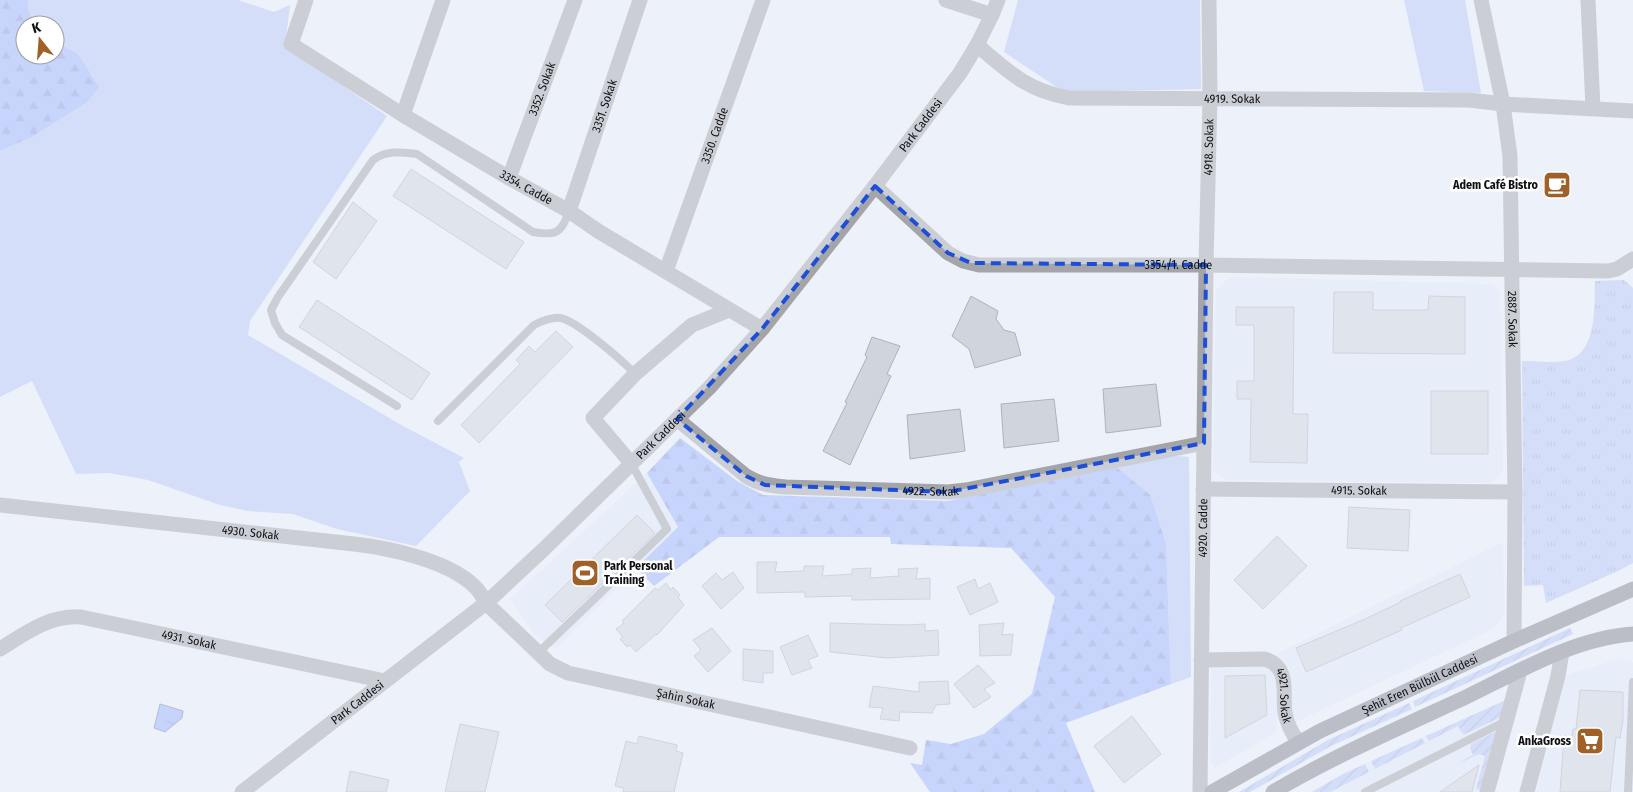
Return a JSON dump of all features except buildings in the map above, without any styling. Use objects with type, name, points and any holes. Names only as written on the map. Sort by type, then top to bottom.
[{"type":"main road","name":"Şehit Eren Bülbül Caddesi","points":[[1212,792],[1298,742],[1514,641],[1633,589]]},
{"type":"main road","points":[[1273,792],[1330,760],[1562,652],[1604,638],[1633,634]]},
{"type":"street","name":"3354. Cadde","points":[[306,0],[291,44],[403,115],[569,212],[762,329]]},
{"type":"street","points":[[403,115],[443,0]]},
{"type":"street","name":"3352. Sokak","points":[[509,178],[575,0]]},
{"type":"street","name":"3351. Sokak","points":[[569,212],[640,0]]},
{"type":"street","name":"3350. Cadde","points":[[666,271],[763,0]]},
{"type":"street","points":[[946,0],[992,15]]},
{"type":"street","name":"Park Caddesi","points":[[242,792],[486,602],[709,388],[762,329],[876,186],[960,73],[977,45],[998,0]]},
{"type":"street","name":"4918. Sokak","points":[[1206,265],[1210,98],[1209,0]]},
{"type":"street","name":"2887. Sokak","points":[[1481,0],[1503,104],[1510,156],[1515,492],[1514,641]]},
{"type":"street","points":[[1588,0],[1593,108]]},
{"type":"street","name":"4919. Sokak","points":[[977,45],[1019,80],[1035,89],[1069,98],[1469,100],[1503,104],[1633,111]]},
{"type":"street","name":"3354/1. Cadde","points":[[876,186],[942,248],[955,257],[971,263],[998,266],[1206,265],[1512,270]]},
{"type":"street","points":[[1512,270],[1608,271],[1631,264]]},
{"type":"street","name":"4920. Cadde","points":[[1200,792],[1206,265]]},
{"type":"street","points":[[631,463],[593,418],[635,374],[692,325],[729,310]]},
{"type":"street","name":"4922. Sokak","points":[[677,420],[750,479],[765,485],[786,487],[948,492],[1204,443]]},
{"type":"street","name":"4915. Sokak","points":[[1203,489],[1515,492]]},
{"type":"street","name":"4930. Sokak","points":[[0,505],[345,542],[381,548],[420,558],[449,570],[471,582],[480,591],[486,602]]},
{"type":"street","name":"Şahin Sokak","points":[[486,602],[555,667],[576,676],[910,748]]},
{"type":"street","name":"4931. Sokak","points":[[0,648],[51,620],[70,616],[385,680]]},
{"type":"street","points":[[1527,792],[1558,676],[1562,652]]},
{"type":"street","name":"4921. Sokak","points":[[1201,660],[1265,659],[1278,666],[1284,681],[1287,721],[1298,742]]},
{"type":"street","points":[[1487,792],[1520,671]]},
{"type":"lane","points":[[397,406],[282,336],[271,310],[278,297],[373,160],[381,154],[398,151],[417,154],[533,232],[548,235],[560,230],[565,224],[569,212]]},
{"type":"lane","points":[[438,421],[534,325],[546,319],[561,318],[576,324],[635,374]]},
{"type":"lane","points":[[538,653],[667,529],[631,463]]},
{"type":"lane","points":[[1628,792],[1633,682]]},
{"type":"lane","points":[[1365,792],[1508,720]]},
{"type":"highlighted area","points":[[875,186],[948,253],[971,263],[1206,265],[1204,443],[948,492],[765,485],[746,476],[677,419],[762,329]]},
{"type":"shaded area","points":[[1230,277],[1492,284],[1500,291],[1503,471],[1493,483],[1226,480],[1213,470],[1216,290]]},
{"type":"shaded area","points":[[647,473],[678,527],[555,649],[536,636],[510,599]]},
{"type":"shaded area","points":[[1503,542],[1504,612],[1501,620],[1493,629],[1298,721],[1291,713],[1291,676],[1288,666],[1276,654]]},
{"type":"shaded area","points":[[1618,659],[1629,660],[1633,663],[1633,792],[1536,792],[1557,712],[1564,676]]},
{"type":"shaded area","points":[[1266,664],[1276,675],[1277,725],[1275,733],[1216,767],[1210,762],[1211,665]]},
{"type":"shaded area","points":[[1506,700],[1480,792],[1312,792],[1343,774]]},
{"type":"green space","points":[[0,0],[28,0],[31,15],[15,15],[15,65],[65,65],[65,47],[77,53],[99,87],[87,102],[30,138],[0,151]]},
{"type":"green space","points":[[28,0],[238,0],[274,12],[290,5],[285,46],[387,116],[250,321],[248,335],[403,426],[464,458],[459,462],[470,491],[416,546],[337,529],[293,514],[248,511],[220,505],[148,480],[109,473],[76,474],[32,381],[0,397],[0,151],[30,138],[77,53],[65,47],[65,15],[31,15]]},
{"type":"green space","points":[[1018,0],[1200,0],[1201,89],[1064,92],[1004,52]]},
{"type":"green space","points":[[1404,0],[1465,0],[1481,93],[1424,91]]},
{"type":"green space","points":[[1624,280],[1633,288],[1633,563],[1546,603],[1543,585],[1524,586],[1522,361],[1560,362],[1576,357],[1589,340],[1592,328],[1595,281]]},
{"type":"green space","points":[[680,438],[737,481],[763,495],[948,501],[1115,466],[1150,495],[1166,544],[1171,684],[1066,723],[1095,792],[930,792],[910,763],[922,765],[926,740],[951,744],[984,734],[1032,694],[1055,597],[1011,548],[891,544],[890,537],[719,537],[654,586],[636,568],[678,527],[647,473]]},
{"type":"green space","points":[[1166,455],[1189,457],[1191,677],[1171,684],[1166,544],[1115,466]]},
{"type":"green space","points":[[1570,628],[1573,634],[1415,707],[1413,701]]},
{"type":"green space","points":[[1506,700],[1501,717],[1465,734],[1462,733],[1458,726],[1429,741],[1426,736]]},
{"type":"green space","points":[[1409,703],[1412,709],[1331,746],[1250,792],[1239,792],[1328,740]]},
{"type":"green space","points":[[1497,731],[1481,790],[1476,789],[1485,756],[1479,754],[1457,764],[1473,755],[1470,748],[1471,744]]},
{"type":"green space","points":[[1422,738],[1425,743],[1375,769],[1371,761]]},
{"type":"green space","points":[[1365,764],[1369,772],[1330,792],[1312,792],[1343,774]]},
{"type":"water","points":[[160,704],[183,711],[182,718],[165,732],[154,728]]},
{"type":"place","name":"Adem Café Bistro","points":[[1557,185]]},
{"type":"place","name":"Park Personal Training","points":[[585,573]]},
{"type":"place","name":"AnkaGross","points":[[1590,741]]}]
